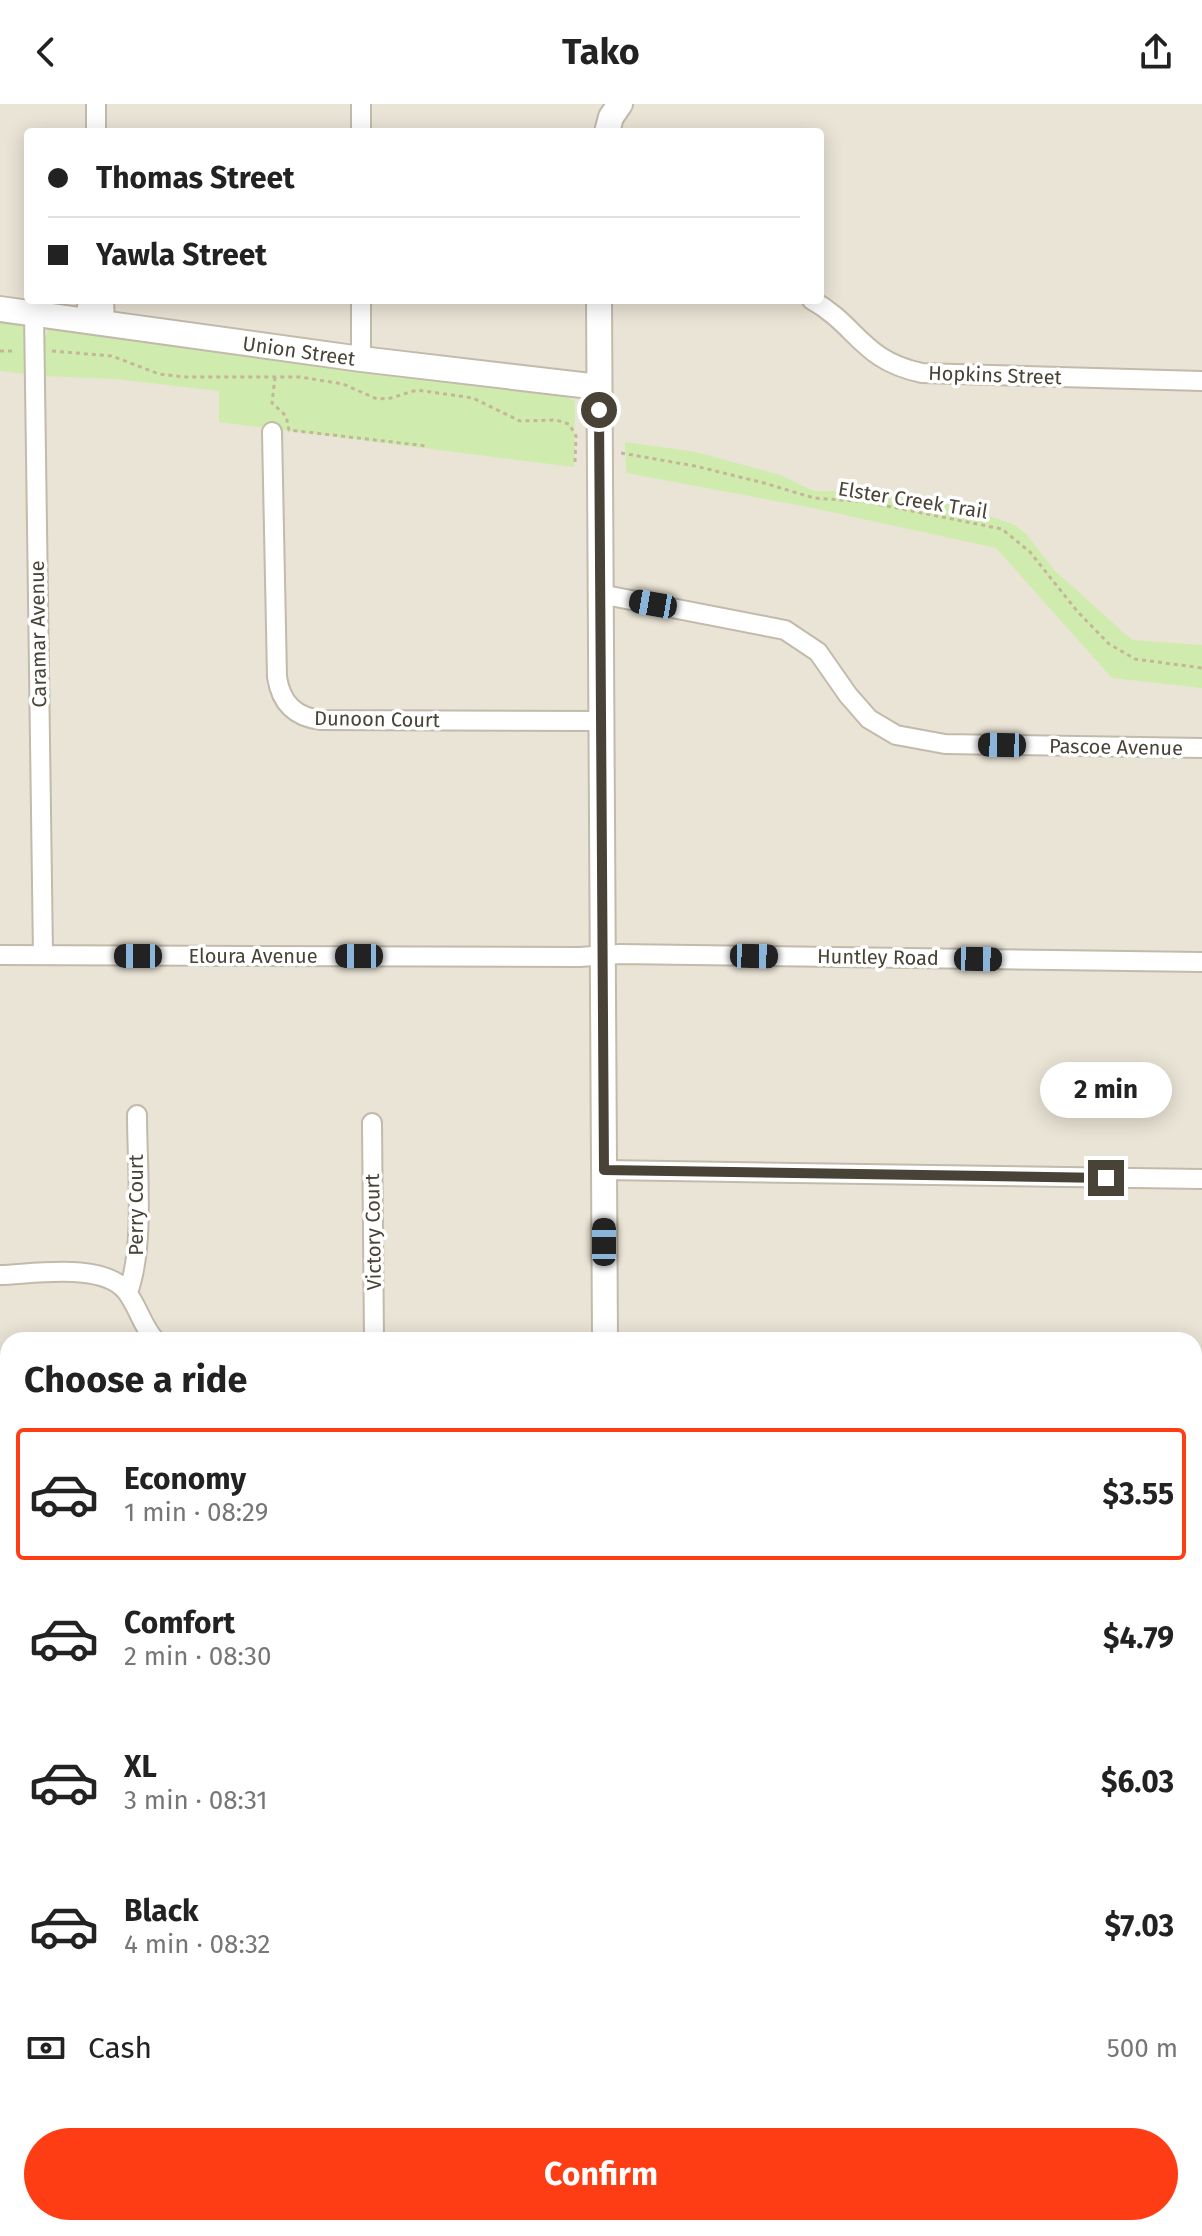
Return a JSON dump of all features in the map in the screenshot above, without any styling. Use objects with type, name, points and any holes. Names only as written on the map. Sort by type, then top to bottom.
[{"type":"street","points":[[96,104],[96,128]]},
{"type":"street","points":[[361,104],[361,128]]},
{"type":"street","points":[[597,128],[600,104]]},
{"type":"street","points":[[608,128],[620,104]]},
{"type":"street","points":[[361,304],[361,359]]},
{"type":"street","points":[[599,304],[605,1332]]},
{"type":"street","name":"Hopkins Street","points":[[818,304],[834,315],[871,353],[894,365],[922,373],[1202,381]]},
{"type":"street","name":"Union Street","points":[[0,309],[34,313],[95,311],[361,359],[599,387]]},
{"type":"street","name":"Caramar Avenue","points":[[34,313],[43,955]]},
{"type":"street","name":"Dunoon Court","points":[[272,432],[277,677],[278,689],[287,705],[303,717],[321,720],[601,721]]},
{"type":"street","name":"Pascoe Avenue","points":[[600,594],[785,630],[818,652],[857,708],[869,719],[896,735],[913,740],[945,744],[1202,748]]},
{"type":"street","name":"Eloura Avenue","points":[[0,955],[602,955]]},
{"type":"street","name":"Huntley Road","points":[[602,955],[1202,962]]},
{"type":"street","name":"Perry Court","points":[[128,1292],[137,1251],[137,1115]]},
{"type":"street","name":"Victory Court","points":[[372,1123],[374,1332]]},
{"type":"street","points":[[604,1170],[1202,1179]]},
{"type":"street","points":[[0,1275],[97,1274],[120,1284],[128,1292],[150,1332]]},
{"type":"path","points":[[0,351],[66,350],[112,356],[159,374],[185,377],[323,380],[383,399],[406,391],[430,391],[473,398],[520,421],[565,422],[574,430],[575,462],[581,460]]},
{"type":"path","points":[[275,377],[272,403],[286,416],[289,430],[427,446]]},
{"type":"path","name":"Elster Creek Trail","points":[[617,453],[695,466],[814,498],[867,502],[1002,529],[1030,552],[1077,611],[1109,644],[1135,659],[1202,668]]},
{"type":"shaded area","points":[[0,104],[1202,104],[1202,1332],[0,1332]]},
{"type":"green space","points":[[0,318],[19,323],[24,328],[26,374],[0,371]]},
{"type":"green space","points":[[56,327],[115,338],[563,395],[575,401],[574,467],[219,422],[219,391],[115,379],[43,376],[43,339],[49,329]]},
{"type":"green space","points":[[625,442],[696,452],[780,475],[814,491],[901,491],[1015,525],[1055,571],[1132,640],[1202,645],[1202,688],[1112,678],[996,548],[808,507],[626,473]]},
{"type":"route","points":[[599,410],[604,1170],[1106,1178]]}]
